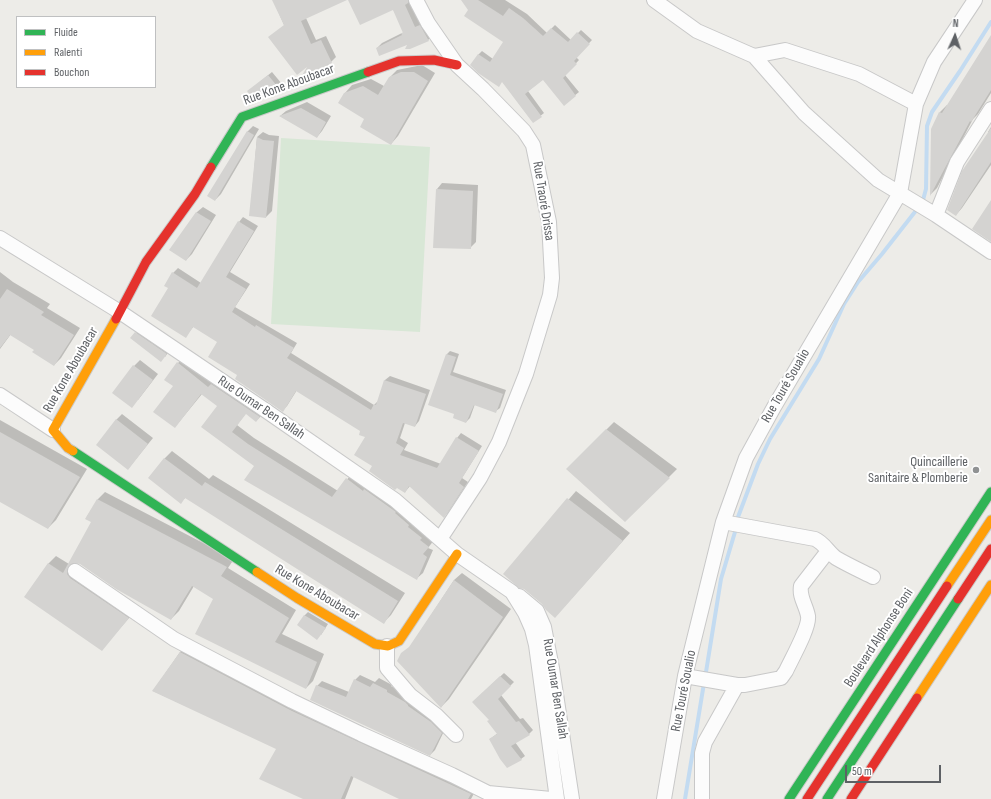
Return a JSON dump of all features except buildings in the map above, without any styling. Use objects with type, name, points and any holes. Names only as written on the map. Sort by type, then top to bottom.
[{"type":"street","name":"Rue Traoré Drissa","points":[[416,0],[428,23],[457,65],[524,131],[533,146],[549,222],[552,278],[550,295],[526,374],[499,442],[480,478],[440,539]]},
{"type":"street","points":[[654,0],[697,31],[754,56],[804,113],[878,180],[936,215],[991,252]]},
{"type":"street","name":"Rue Touré Soualio","points":[[664,799],[685,676],[722,522],[746,458],[763,426],[900,193],[916,104],[934,62],[975,0]]},
{"type":"street","points":[[754,56],[785,50],[858,74],[916,104]]},
{"type":"street","name":"Rue Kone Aboubacar","points":[[387,646],[375,644],[297,598],[68,448],[53,430],[120,312],[146,262],[195,194],[242,117],[399,61],[434,60],[457,65]]},
{"type":"street","points":[[936,215],[957,162],[991,109]]},
{"type":"street","name":"Rue Oumar Ben Sallah","points":[[0,238],[120,312],[395,500],[457,554],[523,598],[537,611],[544,628],[552,668],[572,799]]},
{"type":"street","points":[[0,395],[53,430]]},
{"type":"street","name":"Boulevard Alphonse Boni","points":[[790,799],[991,492]]},
{"type":"street","name":"Boulevard Alphonse Boni","points":[[807,799],[991,520]]},
{"type":"street","points":[[722,522],[815,539],[821,542],[836,558],[873,577]]},
{"type":"street","points":[[826,799],[991,549]]},
{"type":"street","points":[[685,676],[737,686],[781,678],[786,672],[807,625],[808,616],[801,596],[800,586],[828,551]]},
{"type":"street","points":[[456,735],[436,715],[410,695],[387,668],[387,646],[394,644],[399,640],[457,554]]},
{"type":"street","points":[[75,571],[174,639],[292,701],[340,724],[488,793],[551,799]]},
{"type":"street","points":[[851,799],[991,586]]},
{"type":"street","name":"Rue Oumar Ben Sallah","points":[[512,592],[532,629],[536,645],[557,799]]},
{"type":"street","points":[[702,799],[702,753],[705,742],[737,686]]},
{"type":"green space","points":[[281,138],[430,147],[420,332],[271,324]]},
{"type":"waterway","points":[[923,200],[926,189],[927,126],[932,112],[991,22]]},
{"type":"waterway","points":[[738,517],[758,464],[770,439],[819,359],[844,304],[858,282],[918,208]]},
{"type":"waterway","points":[[706,672],[721,579],[735,532]]},
{"type":"waterway","points":[[685,799],[704,683]]},
{"type":"traffic: fast","points":[[211,167],[242,117],[368,72]]},
{"type":"traffic: fast","points":[[73,451],[257,572]]},
{"type":"traffic: fast","points":[[789,799],[991,492]]},
{"type":"traffic: fast","points":[[827,799],[958,599]]},
{"type":"traffic: slow","points":[[73,451],[68,448],[53,430],[116,319]]},
{"type":"traffic: slow","points":[[947,586],[991,520]]},
{"type":"traffic: slow","points":[[257,572],[297,598],[375,644],[388,646],[399,641],[457,554]]},
{"type":"traffic: slow","points":[[917,698],[991,585]]},
{"type":"traffic: jam","points":[[368,72],[399,61],[434,60],[457,65]]},
{"type":"traffic: jam","points":[[116,319],[146,262],[195,194],[211,167]]},
{"type":"traffic: jam","points":[[958,599],[991,549]]},
{"type":"traffic: jam","points":[[807,799],[947,586]]},
{"type":"traffic: jam","points":[[851,799],[917,698]]},
{"type":"place","name":"Quincaillerie Sanitaire & Plomberie","points":[[976,470]]}]
